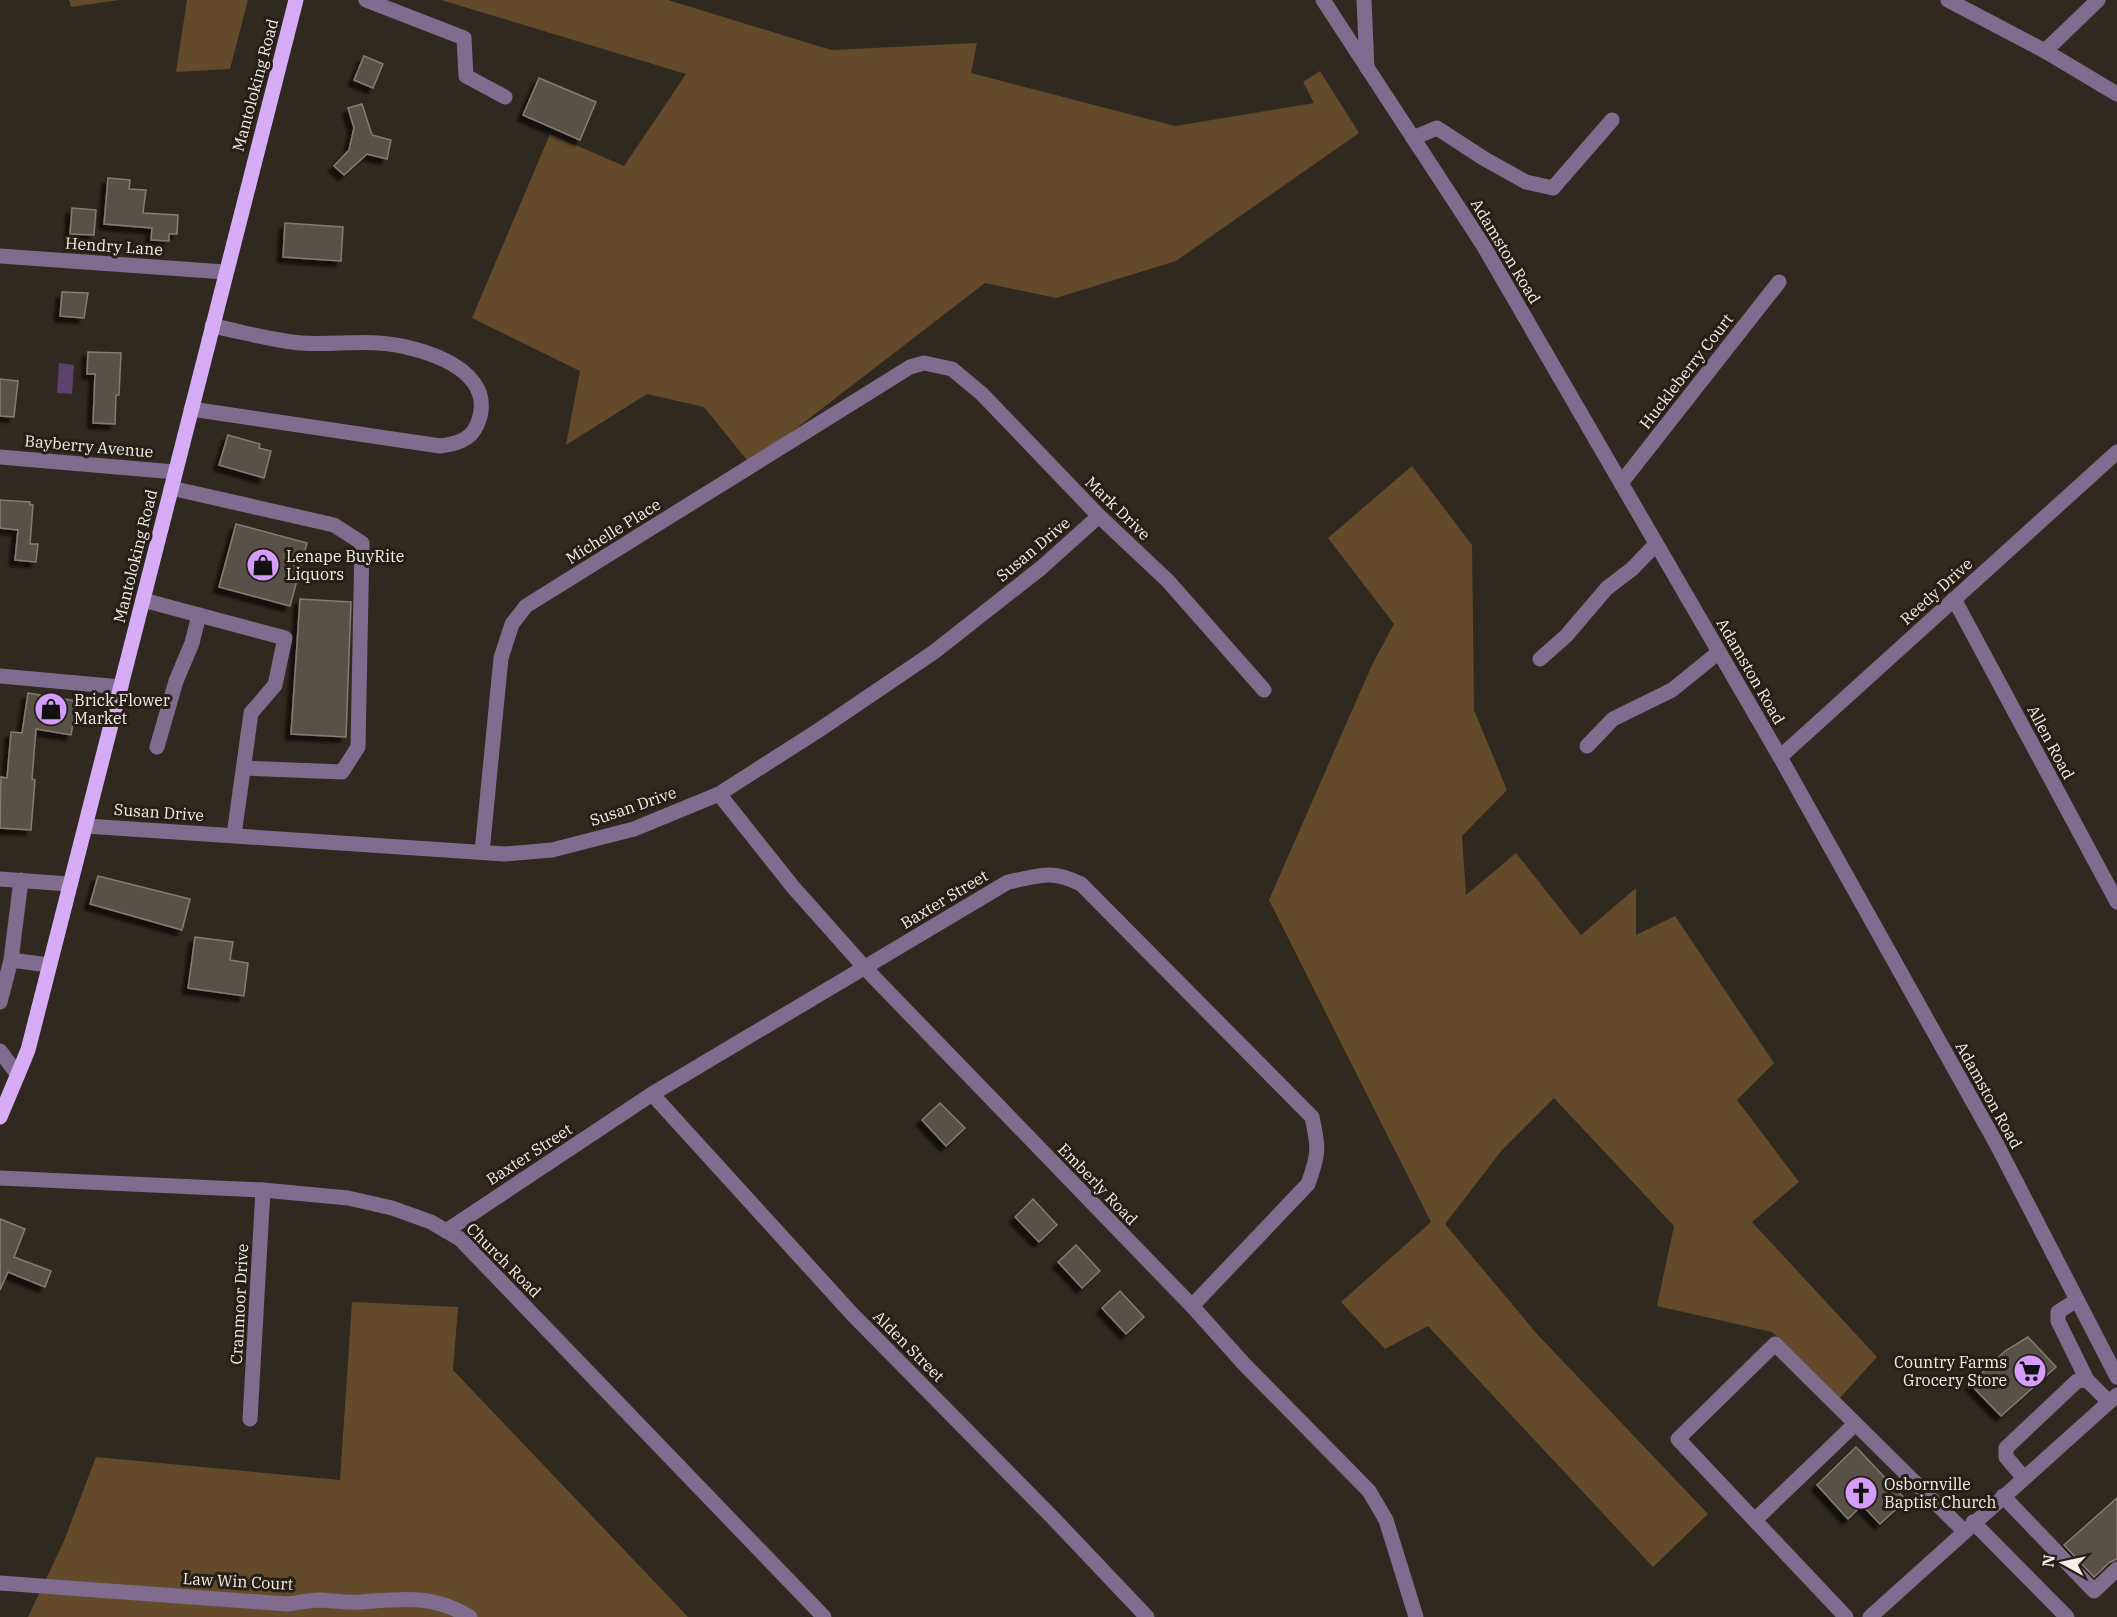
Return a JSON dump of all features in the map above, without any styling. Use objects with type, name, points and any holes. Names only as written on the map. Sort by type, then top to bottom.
[{"type":"main road","name":"Mantoloking Road","points":[[0,1118],[28,1050],[296,0]]},
{"type":"street","points":[[366,0],[464,38],[466,76],[505,97]]},
{"type":"street","name":"Adamston Road","points":[[1323,0],[1483,245],[1780,757],[1996,1143],[2117,1377]]},
{"type":"street","points":[[1364,0],[1367,68]]},
{"type":"street","points":[[1948,0],[2045,51],[2117,94]]},
{"type":"street","points":[[2045,51],[2098,0]]},
{"type":"street","points":[[1413,138],[1437,128],[1526,182],[1553,188],[1612,120]]},
{"type":"street","name":"Hendry Lane","points":[[0,256],[225,272]]},
{"type":"street","name":"Huckleberry Court","points":[[1621,483],[1779,282]]},
{"type":"street","points":[[191,409],[440,446],[459,443],[474,432],[478,423],[482,406],[480,390],[468,374],[435,354],[380,343],[301,344],[212,326]]},
{"type":"street","name":"Michelle Place","points":[[482,852],[501,658],[512,624],[526,606],[910,367],[924,363],[937,366]]},
{"type":"street","name":"Mark Drive","points":[[937,366],[952,369],[982,394],[1099,516],[1168,581],[1264,690]]},
{"type":"street","name":"Reedy Drive","points":[[1780,757],[2117,452]]},
{"type":"street","name":"Bayberry Avenue","points":[[0,457],[175,472]]},
{"type":"street","points":[[171,488],[334,525],[362,543],[358,747],[342,772],[244,768]]},
{"type":"street","name":"Susan Drive","points":[[86,825],[505,854],[552,850],[634,829],[719,794],[819,730],[934,652],[1041,568],[1099,516]]},
{"type":"street","points":[[1540,659],[1566,636],[1607,588],[1632,569],[1656,544]]},
{"type":"street","name":"Allen Road","points":[[1954,599],[2117,902]]},
{"type":"street","points":[[143,600],[285,638],[275,685],[251,712],[234,835]]},
{"type":"street","points":[[157,747],[176,681],[192,643],[199,615]]},
{"type":"street","points":[[1587,746],[1613,719],[1672,690],[1719,652]]},
{"type":"street","points":[[0,676],[121,687]]},
{"type":"street","name":"Emberly Road","points":[[719,794],[793,887],[865,968],[1192,1306],[1244,1364],[1369,1491],[1386,1520],[1416,1617]]},
{"type":"street","name":"Baxter Street","points":[[446,1231],[652,1094],[1008,882],[1050,874],[1064,876],[1081,884],[1312,1117],[1318,1144],[1316,1162],[1308,1184],[1192,1306]]},
{"type":"street","points":[[0,879],[69,884]]},
{"type":"street","points":[[0,1002],[11,960],[21,880]]},
{"type":"street","points":[[11,960],[49,965]]},
{"type":"street","points":[[0,1051],[18,1075]]},
{"type":"street","name":"Alden Street","points":[[652,1094],[853,1314],[1147,1617]]},
{"type":"street","name":"Church Road","points":[[0,1178],[263,1190],[348,1198],[392,1208],[431,1222],[460,1239],[824,1617]]},
{"type":"street","name":"Cranmoor Drive","points":[[250,1419],[263,1190]]},
{"type":"street","points":[[1870,1617],[2113,1399],[2087,1380],[2058,1322],[2058,1312],[2077,1300]]},
{"type":"street","points":[[1846,1617],[1678,1439],[1775,1344],[1856,1424],[2067,1617]]},
{"type":"street","points":[[2024,1478],[2006,1457],[2006,1448],[2077,1381],[2087,1380]]},
{"type":"street","points":[[1755,1520],[1856,1424]]},
{"type":"street","points":[[2003,1496],[2094,1591],[2117,1569]]},
{"type":"street","name":"Law Win Court","points":[[0,1582],[287,1604],[317,1600],[360,1602],[427,1599],[470,1617]]},
{"type":"shaded area","points":[[69,0],[119,0],[71,7]]},
{"type":"shaded area","points":[[187,0],[248,0],[230,69],[176,72]]},
{"type":"shaded area","points":[[441,0],[668,0],[831,50],[977,43],[971,73],[1175,126],[1314,103],[1303,82],[1320,71],[1359,133],[1176,261],[1056,298],[985,283],[750,464],[704,407],[647,394],[566,445],[580,371],[472,318],[550,134],[624,166],[686,74]]},
{"type":"shaded area","points":[[59,363],[74,365],[72,394],[57,393]]},
{"type":"shaded area","points":[[1412,466],[1472,545],[1474,710],[1507,790],[1462,836],[1466,895],[1516,853],[1581,935],[1636,888],[1636,935],[1675,916],[1774,1063],[1737,1100],[1799,1182],[1752,1222],[1877,1357],[1840,1398],[1772,1332],[1657,1306],[1674,1226],[1554,1098],[1502,1150],[1445,1224],[1537,1334],[1708,1514],[1653,1567],[1428,1326],[1385,1349],[1341,1302],[1431,1222],[1269,900],[1372,665],[1394,624],[1328,538]]},
{"type":"shaded area","points":[[352,1302],[458,1307],[453,1370],[688,1617],[28,1617],[64,1541],[96,1457],[340,1480]]},
{"type":"building","points":[[364,56],[383,64],[373,88],[354,80]]},
{"type":"building","points":[[539,78],[596,102],[580,140],[523,115]]},
{"type":"building","points":[[362,104],[372,135],[391,140],[387,159],[367,154],[344,175],[334,166],[349,150],[354,128],[348,108]]},
{"type":"building","points":[[108,178],[130,180],[129,189],[146,190],[143,213],[178,215],[177,234],[169,234],[169,241],[151,240],[152,228],[104,224]]},
{"type":"building","points":[[72,208],[96,210],[94,235],[70,234]]},
{"type":"building","points":[[285,223],[343,227],[341,261],[283,257]]},
{"type":"building","points":[[62,292],[88,293],[84,318],[60,316]]},
{"type":"building","points":[[88,352],[121,353],[115,424],[93,423],[95,374],[87,374]]},
{"type":"building","points":[[0,379],[18,381],[14,417],[0,416]]},
{"type":"building","points":[[228,435],[260,444],[259,448],[271,451],[264,478],[219,465]]},
{"type":"building","points":[[0,500],[30,502],[30,505],[33,505],[30,544],[38,544],[36,562],[15,560],[18,530],[0,528]]},
{"type":"building","name":"Lenape BuyRite Liquors","points":[[236,524],[307,543],[290,606],[219,587]]},
{"type":"building","points":[[300,599],[351,602],[346,737],[291,734]]},
{"type":"building","points":[[28,693],[77,701],[71,735],[36,729],[31,830],[0,828],[1,777],[7,778],[11,732],[22,733]]},
{"type":"building","points":[[98,876],[190,899],[182,930],[90,904]]},
{"type":"building","points":[[195,937],[233,942],[230,960],[248,963],[244,996],[188,988]]},
{"type":"building","points":[[940,1103],[965,1128],[946,1146],[922,1120]]},
{"type":"building","points":[[1033,1199],[1057,1225],[1039,1242],[1015,1217]]},
{"type":"building","points":[[0,1219],[25,1229],[14,1257],[51,1271],[45,1287],[8,1272],[0,1290]]},
{"type":"building","points":[[1076,1245],[1100,1271],[1082,1288],[1058,1262]]},
{"type":"building","points":[[1120,1291],[1144,1317],[1126,1334],[1102,1308]]},
{"type":"building","points":[[2028,1337],[2056,1367],[2001,1416],[1970,1384],[2005,1351]]},
{"type":"building","name":"Osbornville Baptist Church","points":[[1856,1447],[1906,1500],[1880,1524],[1862,1505],[1848,1519],[1817,1485]]},
{"type":"building","points":[[2117,1498],[2117,1559],[2110,1562],[2094,1577],[2064,1545]]},
{"type":"place","name":"Lenape BuyRite Liquors","points":[[263,565]]},
{"type":"place","name":"Brick Flower Market","points":[[51,709]]},
{"type":"place","name":"Country Farms Grocery Store","points":[[2030,1371]]},
{"type":"place","name":"Osbornville Baptist Church","points":[[1861,1493]]}]
